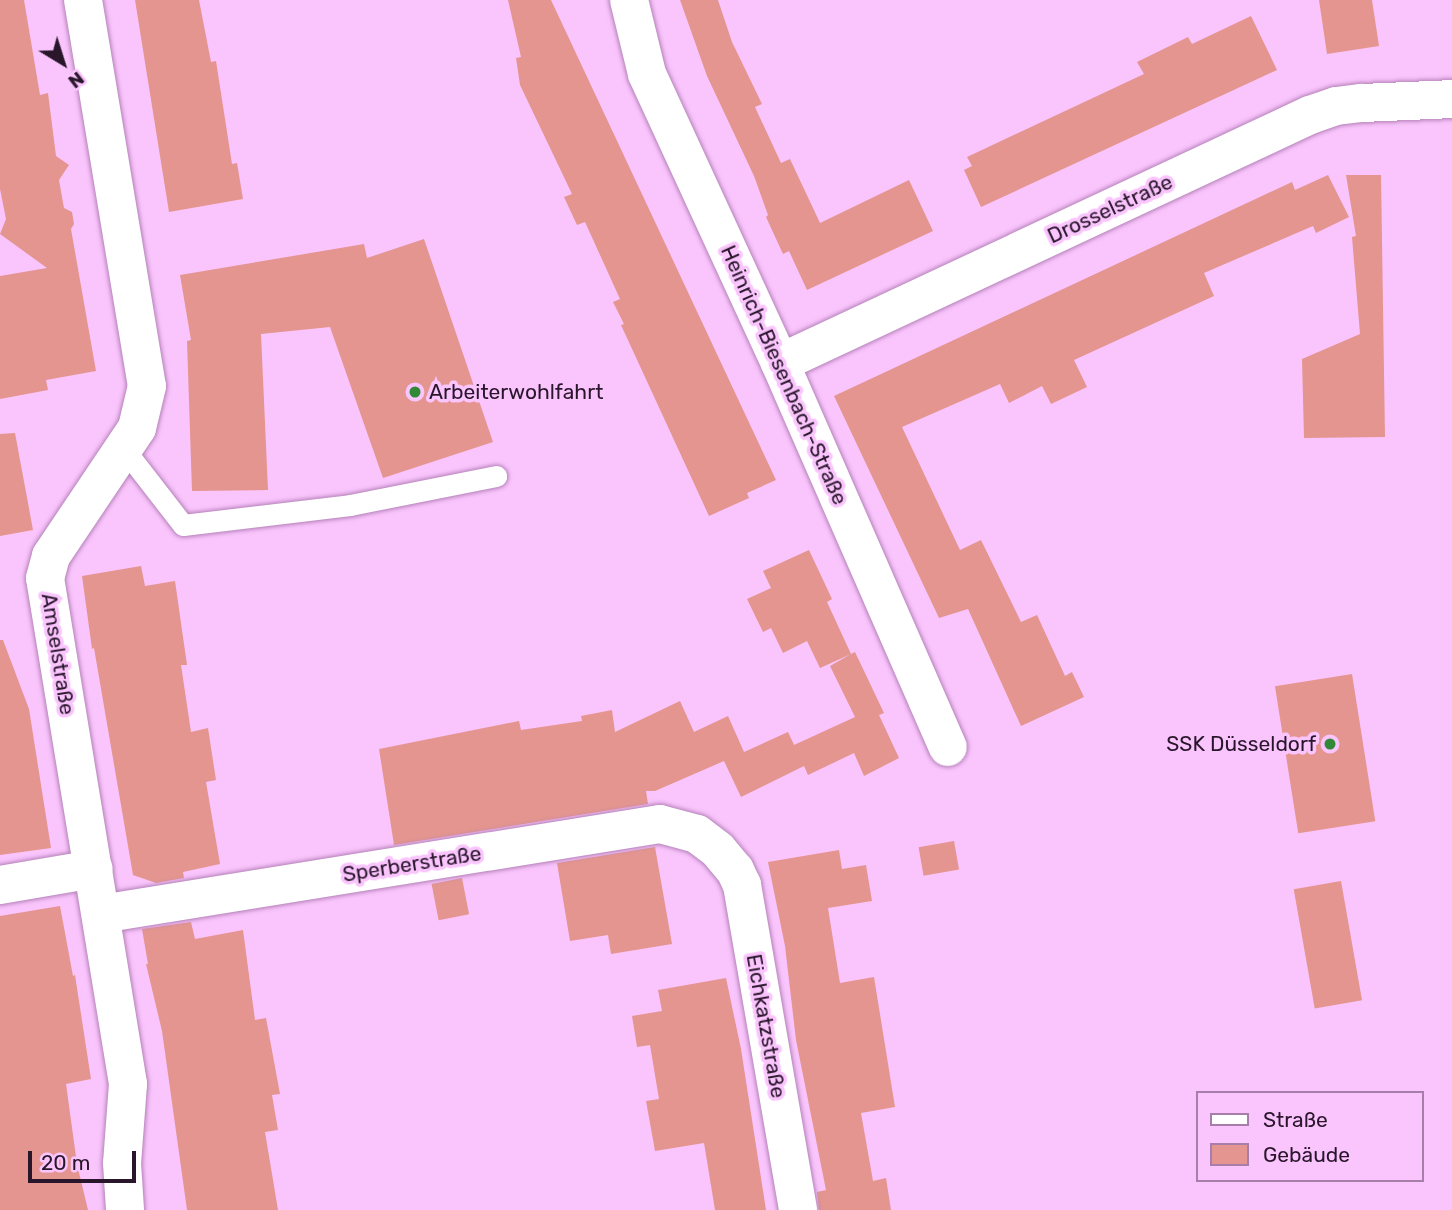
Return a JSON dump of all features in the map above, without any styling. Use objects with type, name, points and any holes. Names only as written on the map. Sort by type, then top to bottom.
[{"type":"street","name":"Amselstraße","points":[[83,0],[147,386],[137,428],[51,556],[45,578],[128,1084],[121,1163],[125,1210]]},
{"type":"street","name":"Heinrich-Biesenbach-Straße","points":[[629,0],[647,75],[780,363],[948,747]]},
{"type":"street","name":"Drosselstraße","points":[[780,363],[1310,115],[1349,105],[1452,99]]},
{"type":"street","name":"Sperberstraße","points":[[101,915],[660,824],[697,834],[718,850]]},
{"type":"street","name":"Eichkatzstraße","points":[[718,850],[735,870],[742,885],[798,1210]]},
{"type":"street","points":[[0,885],[93,869]]},
{"type":"lane","points":[[124,449],[183,525],[350,505],[496,476]]},
{"type":"building","points":[[0,0],[24,0],[40,95],[48,93],[56,156],[69,165],[59,180],[64,208],[72,212],[74,224],[71,229],[96,371],[46,380],[48,390],[0,399],[0,276],[47,268],[0,234],[6,219],[0,189]]},
{"type":"building","points":[[135,0],[199,0],[211,62],[216,61],[232,164],[237,163],[243,199],[169,212]]},
{"type":"building","points":[[508,0],[551,0],[776,480],[747,493],[749,498],[709,516],[621,325],[624,324],[613,302],[620,299],[585,222],[577,225],[564,197],[572,194],[520,85],[516,58],[521,57]]},
{"type":"building","points":[[680,0],[718,0],[732,42],[762,104],[755,107],[781,163],[790,159],[820,223],[909,180],[933,231],[807,290],[789,251],[783,254],[766,217],[768,215],[754,176],[707,76]]},
{"type":"building","points":[[1319,0],[1372,0],[1379,46],[1327,54]]},
{"type":"building","points":[[1251,16],[1277,70],[981,207],[964,170],[972,166],[967,157],[1144,74],[1137,62],[1188,37],[1192,44]]},
{"type":"building","points":[[1328,175],[1349,217],[1316,233],[1313,226],[1204,273],[1214,296],[1074,360],[1087,387],[1051,404],[1042,386],[1009,403],[1000,384],[902,427],[960,550],[981,540],[1021,622],[1037,615],[1065,676],[1072,672],[1084,697],[1021,726],[968,609],[939,618],[834,396],[1292,182],[1295,190]]},
{"type":"building","points":[[1346,175],[1381,175],[1385,437],[1304,438],[1302,359],[1360,334],[1352,237],[1356,236]]},
{"type":"building","name":"Arbeiterwohlfahrt","points":[[424,239],[493,442],[383,478],[330,327],[261,334],[268,490],[192,491],[187,341],[191,340],[180,275],[364,244],[367,258]]},
{"type":"building","points":[[15,433],[33,530],[0,536],[0,434]]},
{"type":"building","points":[[809,550],[832,599],[827,602],[851,654],[820,668],[807,641],[783,653],[771,628],[763,632],[747,599],[771,588],[763,571]]},
{"type":"building","points":[[141,566],[145,586],[175,581],[187,665],[181,665],[191,732],[208,728],[216,780],[206,782],[220,864],[183,872],[184,878],[156,883],[133,875],[94,648],[92,649],[82,576]]},
{"type":"building","points":[[0,640],[3,640],[29,709],[51,848],[0,855]]},
{"type":"building","points":[[855,652],[884,713],[879,715],[899,758],[864,776],[854,753],[808,775],[804,766],[741,797],[724,761],[655,791],[646,791],[648,804],[394,845],[379,749],[519,721],[521,730],[582,721],[581,716],[612,710],[615,732],[680,701],[694,732],[728,716],[744,752],[788,732],[794,745],[855,717],[830,666]]},
{"type":"building","points":[[1352,674],[1375,821],[1298,833],[1275,686]]},
{"type":"building","points":[[954,841],[959,870],[924,876],[919,847]]},
{"type":"building","points":[[655,847],[672,944],[611,954],[608,935],[570,941],[557,863]]},
{"type":"building","points":[[839,850],[842,869],[866,865],[872,901],[828,908],[840,983],[874,977],[895,1107],[861,1113],[873,1181],[886,1178],[891,1210],[819,1210],[817,1192],[826,1190],[796,1040],[785,946],[768,862]]},
{"type":"building","points":[[462,878],[469,914],[439,920],[432,884]]},
{"type":"building","points":[[1341,881],[1362,1000],[1315,1008],[1294,889]]},
{"type":"building","points":[[60,906],[73,976],[75,975],[91,1079],[66,1084],[77,1164],[88,1210],[0,1210],[0,916]]},
{"type":"building","points":[[191,922],[195,939],[243,930],[255,1020],[266,1018],[280,1094],[272,1095],[278,1130],[265,1132],[278,1210],[187,1210],[162,1031],[146,964],[142,929]]},
{"type":"building","points":[[726,978],[741,1049],[766,1210],[715,1210],[704,1143],[655,1151],[646,1101],[659,1099],[650,1045],[637,1047],[632,1016],[662,1011],[658,990]]},
{"type":"place","name":"Arbeiterwohlfahrt","points":[[415,392]]},
{"type":"place","name":"SSK Düsseldorf","points":[[1330,744]]}]
